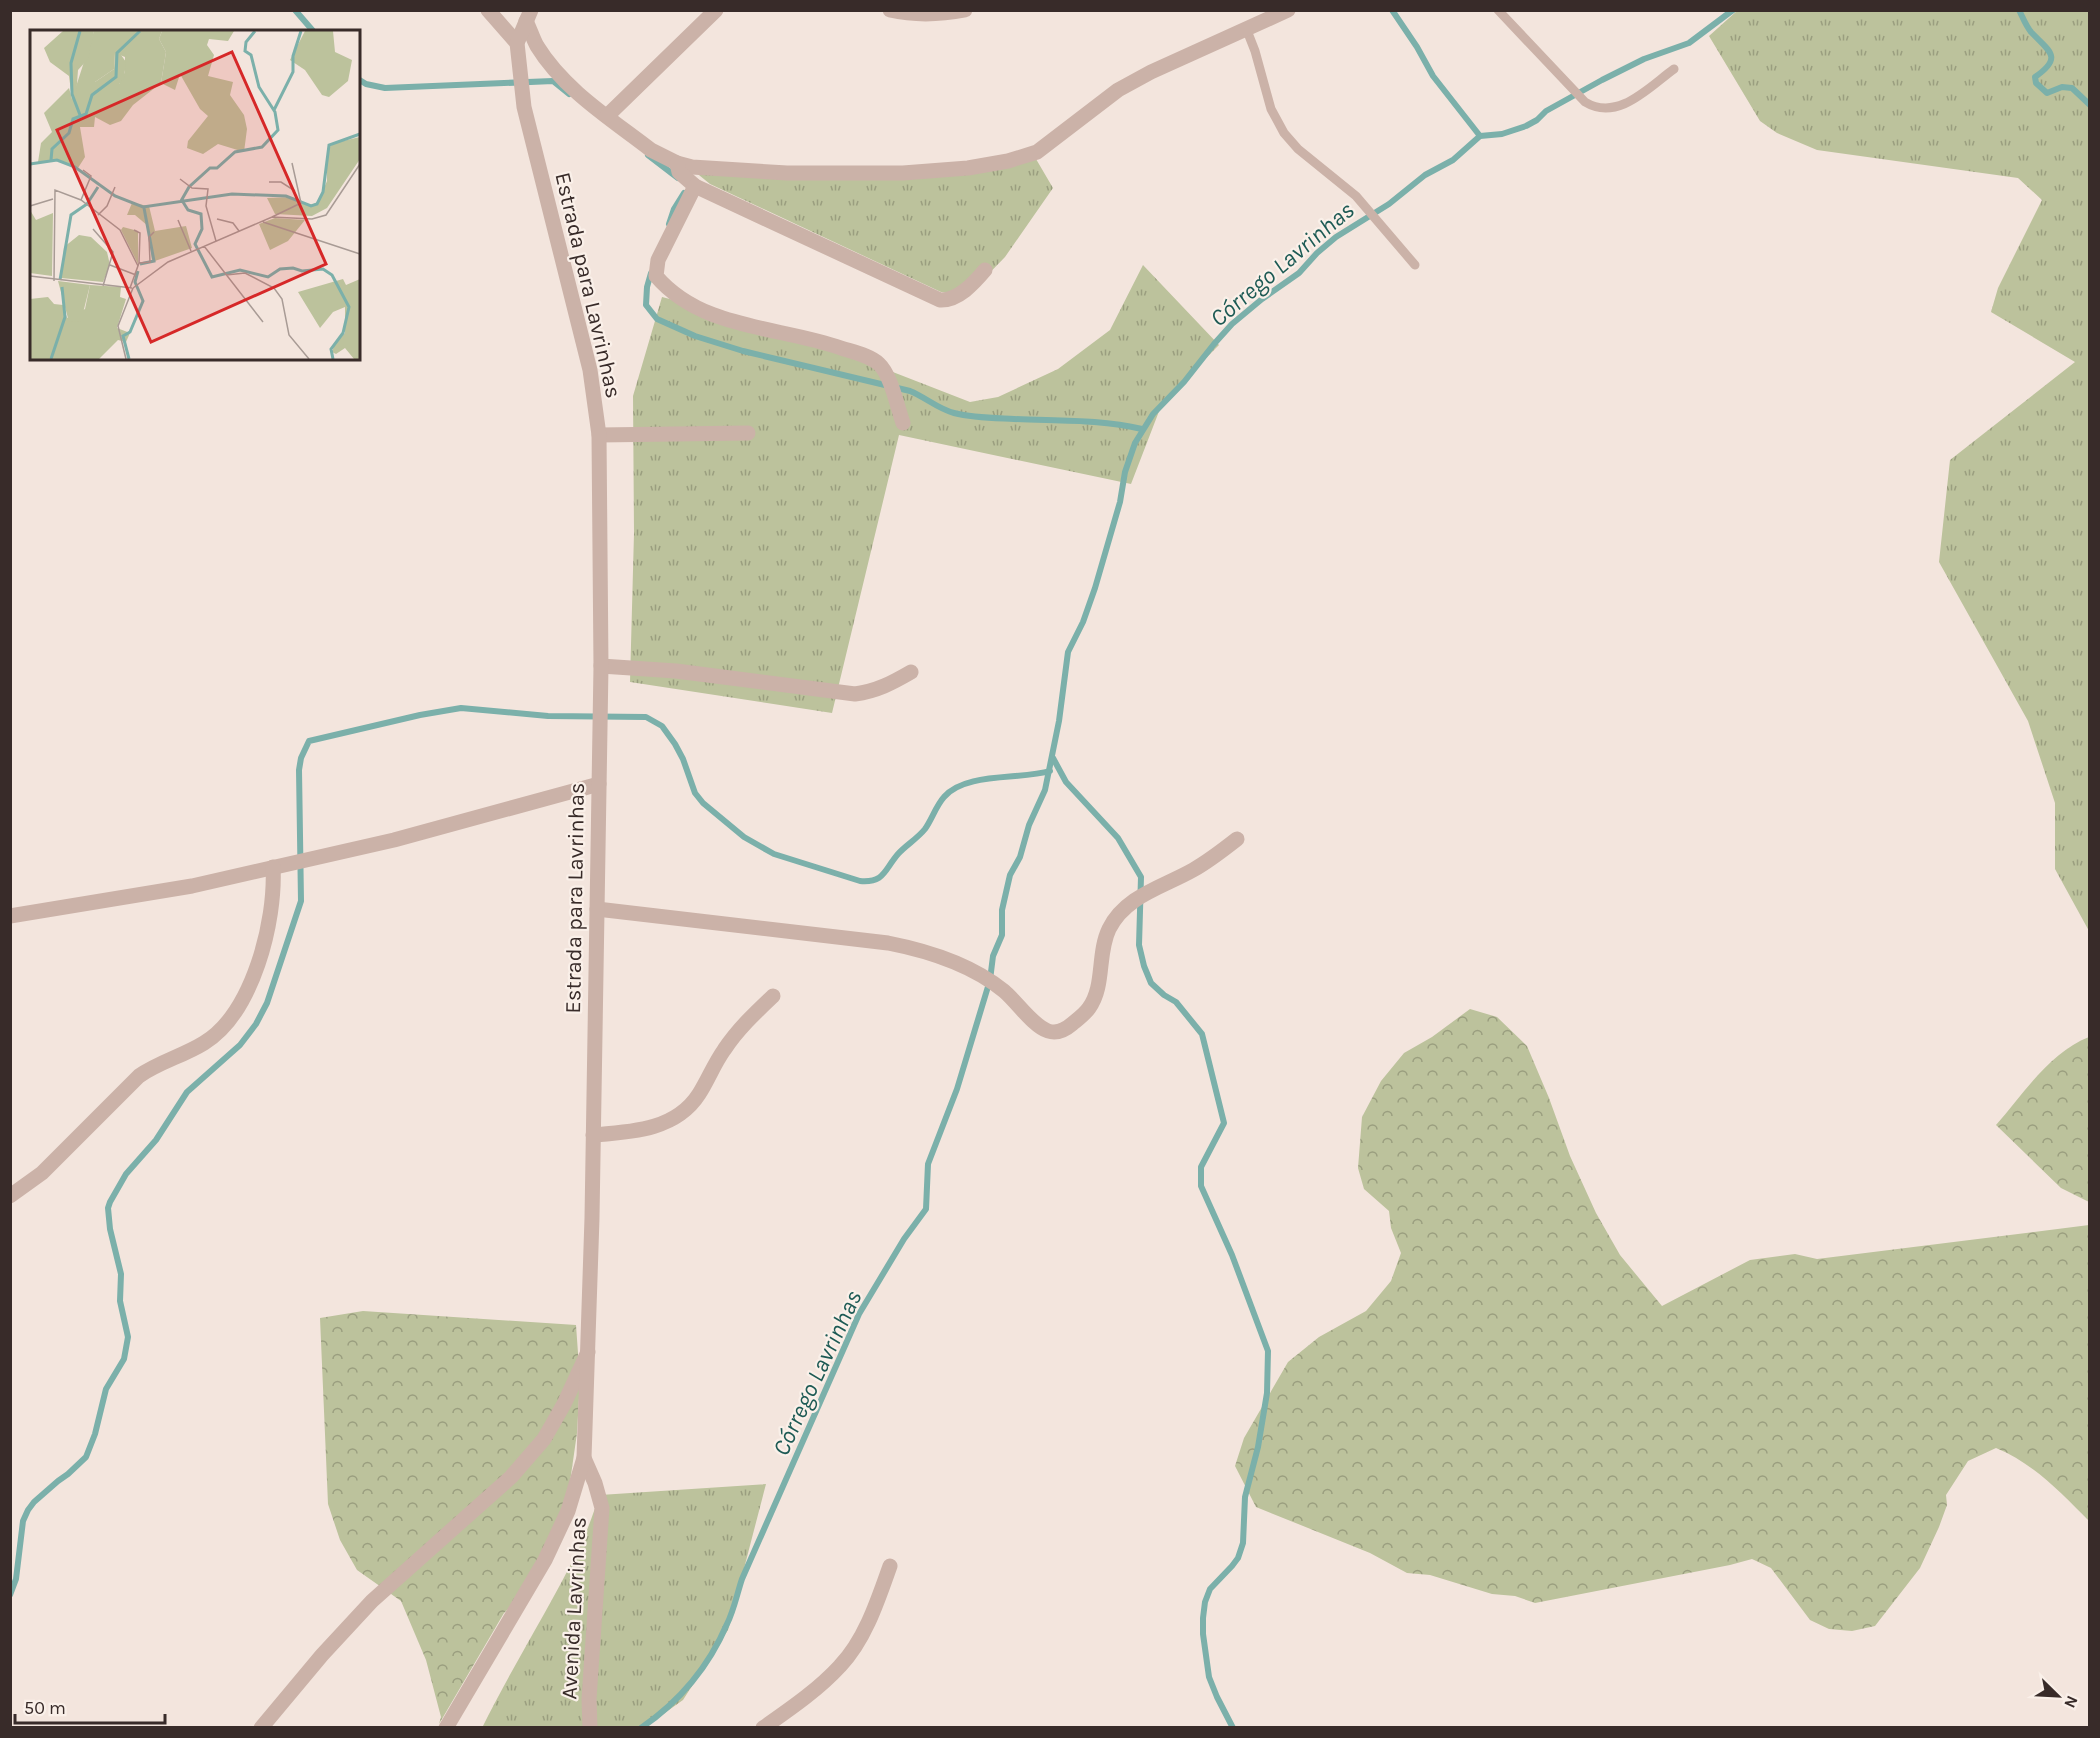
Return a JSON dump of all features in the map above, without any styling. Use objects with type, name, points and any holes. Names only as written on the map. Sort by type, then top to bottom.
[{"type":"street","points":[[488,10],[517,44],[529,16]]},
{"type":"street","points":[[607,116],[717,10]]},
{"type":"street","points":[[890,10],[910,15],[966,10]]},
{"type":"street","points":[[529,16],[536,45],[551,66],[577,93],[651,150],[676,163],[731,170],[857,174],[968,168],[1008,161],[1037,152],[1118,90],[1151,72],[1288,10]]},
{"type":"street","name":"Estrada para Lavrinhas","points":[[446,1728],[545,1560],[568,1511],[584,1458],[593,1135],[601,666],[599,435],[590,370],[524,107],[517,44]]},
{"type":"street","points":[[676,163],[679,172],[695,186],[940,300],[946,301],[964,291],[985,270]]},
{"type":"street","points":[[695,186],[658,260],[656,276],[674,294],[721,318],[741,325],[823,342],[878,363],[885,372],[903,423]]},
{"type":"street","points":[[599,435],[748,433]]},
{"type":"street","points":[[601,666],[676,671],[855,694],[888,686],[911,672]]},
{"type":"street","points":[[10,916],[158,893],[394,840],[599,784]]},
{"type":"street","points":[[597,909],[888,943],[921,949],[972,970],[1003,990],[1045,1030],[1058,1032],[1069,1027],[1089,1009],[1095,997],[1103,945],[1108,930],[1125,908],[1136,899],[1194,870],[1237,839]]},
{"type":"street","points":[[10,1196],[42,1173],[139,1076],[153,1066],[205,1043],[224,1027],[238,1009],[249,988],[264,943],[273,907],[273,867]]},
{"type":"street","points":[[593,1135],[646,1129],[665,1123],[685,1111],[699,1095],[733,1036],[773,996]]},
{"type":"street","points":[[261,1728],[322,1655],[372,1601],[511,1476],[544,1439],[564,1404],[588,1352]]},
{"type":"street","name":"Avenida Lavrinhas","points":[[584,1458],[595,1483],[602,1508],[589,1700],[590,1728]]},
{"type":"street","points":[[763,1728],[813,1691],[842,1665],[862,1634],[890,1566]]},
{"type":"lane","points":[[1498,10],[1586,102],[1593,106],[1603,109],[1625,104],[1674,69]]},
{"type":"lane","points":[[1246,28],[1255,51],[1271,109],[1284,133],[1298,149],[1356,196],[1415,264]]},
{"type":"green space","points":[[1738,10],[2089,11],[2089,931],[2055,869],[2055,803],[2028,721],[1939,562],[1950,460],[2075,362],[1991,312],[1998,288],[2042,200],[2018,178],[1817,150],[1777,133],[1760,121],[1709,36]]},
{"type":"green space","points":[[1036,159],[1053,188],[1005,257],[968,295],[941,292],[710,184],[694,171],[956,169]]},
{"type":"green space","points":[[1143,265],[1219,345],[1163,401],[1131,484],[899,435],[832,713],[630,682],[634,533],[633,396],[662,297],[813,336],[880,367],[970,402],[998,397],[1058,369],[1110,330]]},
{"type":"green space","points":[[1470,1009],[1497,1017],[1527,1046],[1570,1156],[1596,1213],[1620,1255],[1662,1306],[1750,1260],[1795,1254],[1817,1259],[2089,1225],[2089,1521],[2034,1470],[1996,1448],[1968,1461],[1946,1495],[1947,1505],[1920,1568],[1875,1626],[1852,1631],[1829,1629],[1810,1620],[1771,1568],[1752,1559],[1535,1603],[1515,1596],[1492,1594],[1430,1575],[1407,1573],[1370,1553],[1256,1507],[1235,1466],[1244,1438],[1288,1362],[1319,1337],[1366,1311],[1391,1281],[1401,1253],[1391,1228],[1389,1211],[1364,1189],[1358,1168],[1362,1117],[1381,1081],[1404,1053],[1432,1037]]},
{"type":"green space","points":[[2089,1037],[2089,1202],[2061,1188],[1996,1125],[2050,1063],[2075,1044]]},
{"type":"green space","points":[[363,1311],[576,1325],[580,1381],[577,1433],[570,1482],[557,1531],[515,1602],[504,1613],[439,1724],[441,1717],[426,1660],[401,1601],[357,1570],[340,1540],[328,1504],[320,1318]]},
{"type":"green space","points":[[766,1484],[728,1630],[683,1700],[645,1727],[482,1728],[578,1550],[600,1495]]},
{"type":"waterway","points":[[295,10],[312,30]]},
{"type":"waterway","points":[[1392,10],[1433,76],[1480,136]]},
{"type":"waterway","name":"Córrego Lavrinhas","points":[[641,1728],[680,1695],[702,1669],[720,1639],[732,1613],[742,1579],[859,1314],[904,1239],[926,1209],[928,1164],[957,1089],[990,980],[993,956],[1002,935],[1002,910],[1010,875],[1020,857],[1029,825],[1045,790],[1059,721],[1068,652],[1083,622],[1095,588],[1120,502],[1125,472],[1135,443],[1153,414],[1184,382],[1232,324],[1299,273],[1336,237],[1389,204],[1425,175],[1453,160],[1480,136],[1502,134],[1526,126],[1546,111],[1602,80],[1644,59],[1689,43],[1733,10]]},
{"type":"waterway","points":[[2019,10],[2029,30],[2051,54],[2049,64],[2035,77],[2036,83],[2047,93],[2062,87],[2072,88],[2090,105]]},
{"type":"waterway","points":[[360,80],[366,84],[385,88],[553,81],[569,94]]},
{"type":"waterway","points":[[648,155],[678,178]]},
{"type":"waterway","points":[[669,224],[674,209],[684,193]]},
{"type":"waterway","points":[[651,273],[646,305],[657,319],[695,336],[743,351],[910,391],[942,409],[962,415],[1094,422],[1142,429]]},
{"type":"waterway","points":[[10,1595],[16,1579],[23,1521],[28,1510],[34,1502],[86,1457],[95,1434],[106,1389],[124,1359],[128,1337],[120,1301],[121,1274],[110,1229],[108,1208],[110,1202],[126,1174],[156,1140],[187,1092],[240,1045],[256,1024],[267,1003],[301,901],[299,770],[301,758],[309,741],[420,715],[461,708],[548,716],[646,717],[662,726],[675,744],[695,793],[703,803],[744,837],[774,854],[860,881],[879,878],[898,854],[925,829],[941,801],[953,789],[979,780],[1050,771]]},
{"type":"waterway","points":[[1053,758],[1066,782],[1118,838],[1141,877],[1139,945],[1144,966],[1151,983],[1176,1002],[1202,1034],[1224,1123],[1201,1167],[1201,1186],[1232,1255],[1268,1351],[1267,1393],[1258,1447],[1245,1497],[1243,1543],[1238,1558],[1210,1589],[1205,1602],[1203,1618],[1209,1677],[1233,1728]]}]
